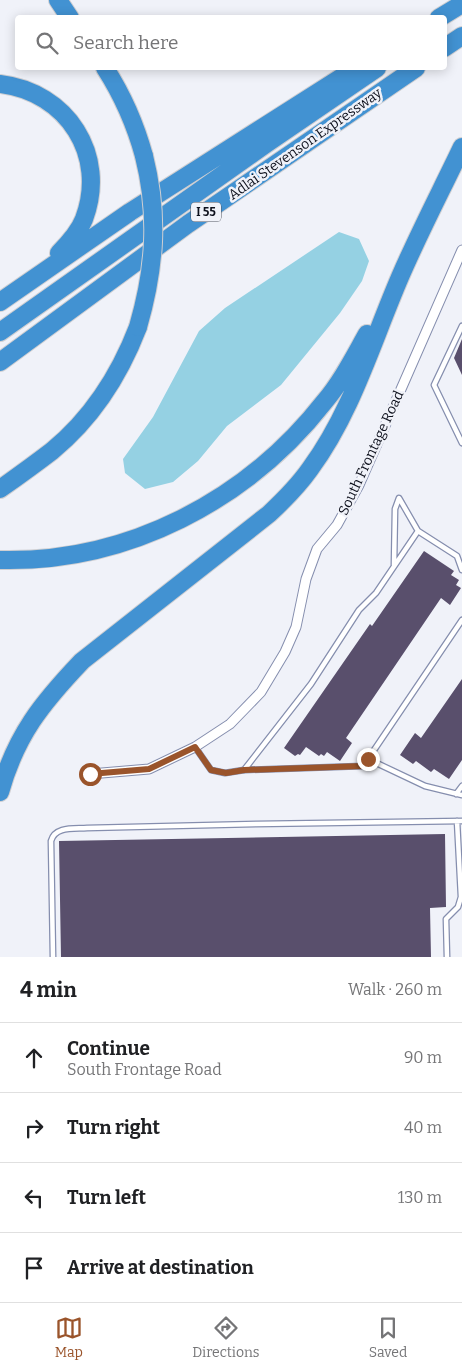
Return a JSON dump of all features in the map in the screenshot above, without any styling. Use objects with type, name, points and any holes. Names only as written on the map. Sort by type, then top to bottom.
[{"type":"highway","points":[[58,0],[68,15]]},
{"type":"highway","points":[[444,15],[462,4]]},
{"type":"highway","points":[[447,18],[462,8]]},
{"type":"highway","points":[[447,46],[462,36]]},
{"type":"highway","points":[[0,490],[52,450],[83,421],[106,391],[122,364],[138,327],[144,306],[151,272],[154,238],[153,203],[149,177],[137,131],[127,107],[106,70]]},
{"type":"highway","points":[[0,302],[130,212],[353,70]]},
{"type":"highway","name":"Adlai Stevenson Expressway","points":[[0,332],[374,70]]},
{"type":"highway","name":"Adlai Stevenson Expressway","points":[[0,362],[188,224],[413,70]]},
{"type":"highway","points":[[0,84],[9,85],[35,94],[47,100],[67,117],[80,136],[89,161],[91,175],[89,203],[84,221],[72,239],[59,253],[0,297]]},
{"type":"highway","points":[[0,792],[19,742],[33,718],[82,661],[269,514],[306,475],[333,434],[358,381],[400,277],[462,147]]},
{"type":"highway","points":[[0,560],[70,555],[122,544],[174,524],[216,500],[252,475],[282,450],[326,400],[349,366],[400,277]]},
{"type":"street","name":"South Frontage Road","points":[[90,774],[149,769],[195,747],[230,724],[261,692],[296,627],[306,579],[317,549],[337,525],[359,485],[462,250]]},
{"type":"lane","points":[[462,326],[434,386],[462,443]]},
{"type":"lane","points":[[394,567],[398,498],[418,530],[457,556],[462,570]]},
{"type":"lane","points":[[244,770],[311,684],[358,610],[376,592],[418,530]]},
{"type":"lane","points":[[462,620],[368,759],[425,786],[462,795]]},
{"type":"lane","points":[[195,747],[211,770],[226,773],[244,770],[363,766],[376,763]]},
{"type":"lane","points":[[456,794],[462,786]]},
{"type":"lane","points":[[53,957],[51,841],[53,835],[60,830],[256,824],[459,821],[461,897],[458,907],[446,919],[446,957]]},
{"type":"water","points":[[339,232],[359,239],[369,261],[362,281],[340,313],[281,385],[227,426],[198,461],[173,482],[145,489],[125,473],[123,459],[153,417],[199,331],[225,308]]},
{"type":"building","points":[[462,339],[462,375],[454,358]]},
{"type":"building","points":[[424,551],[454,571],[451,575],[459,580],[456,585],[461,588],[450,605],[441,598],[346,738],[352,743],[340,761],[327,752],[324,756],[321,754],[319,756],[306,747],[300,755],[295,756],[284,748],[370,624],[372,626]]},
{"type":"building","points":[[462,679],[462,760],[449,779],[434,769],[431,772],[416,761],[413,764],[400,755],[415,733],[421,738]]},
{"type":"building","points":[[445,834],[446,907],[430,908],[431,957],[61,957],[59,841]]},
{"type":"route","points":[[90,774],[149,769],[195,747],[211,770],[226,773],[244,770],[363,766],[376,763],[368,759]]}]
